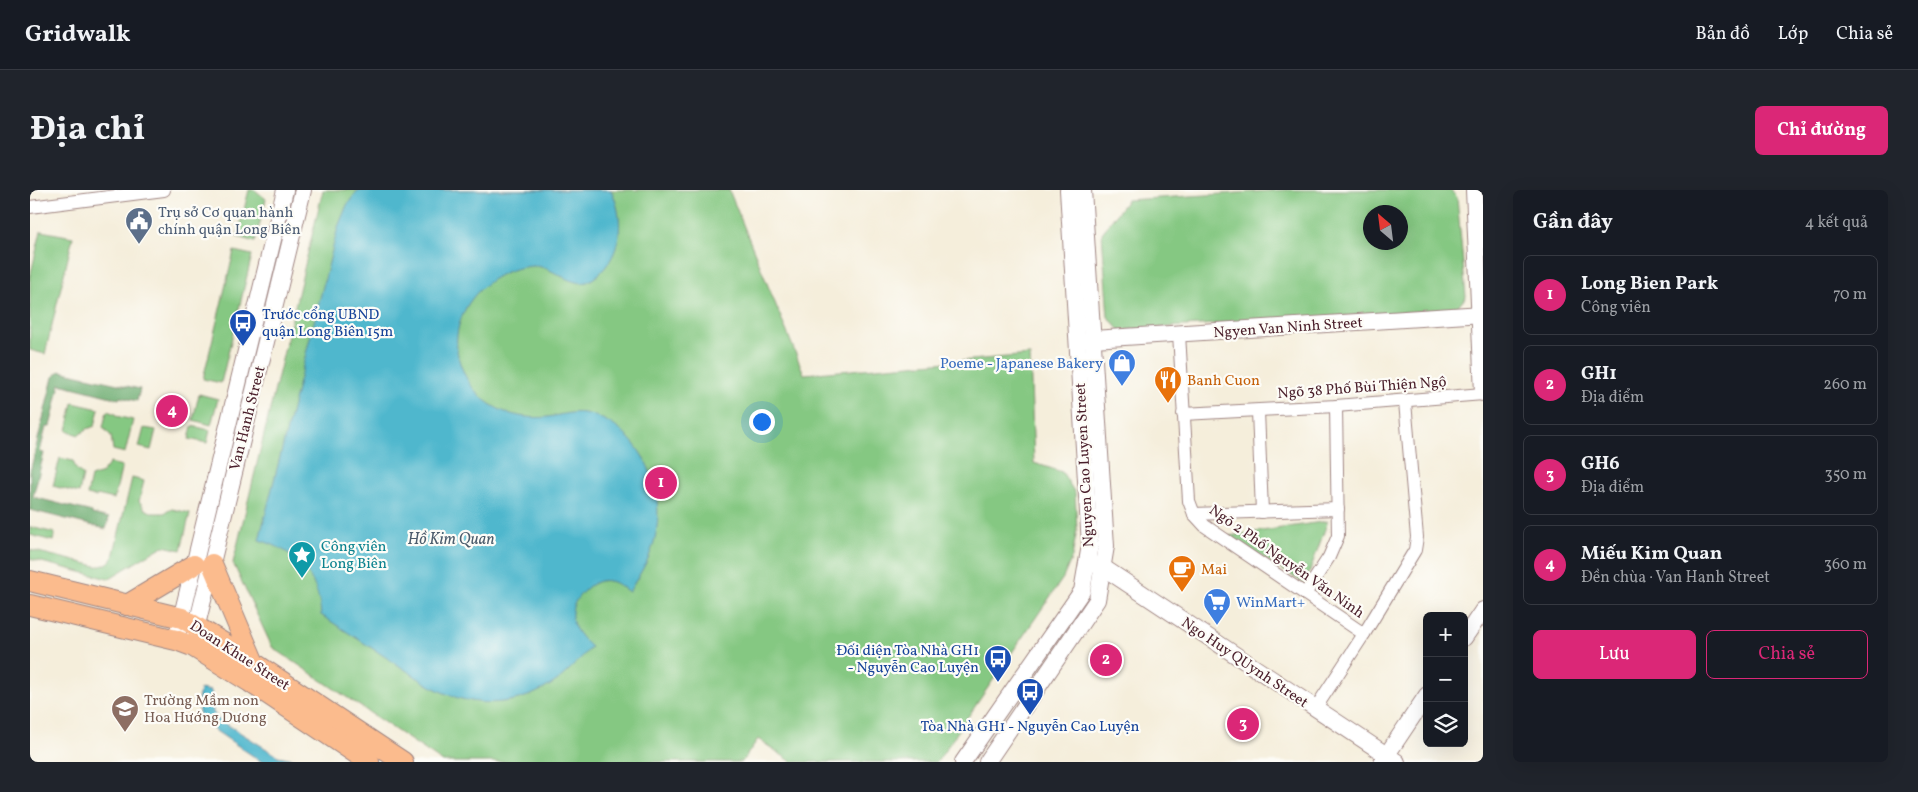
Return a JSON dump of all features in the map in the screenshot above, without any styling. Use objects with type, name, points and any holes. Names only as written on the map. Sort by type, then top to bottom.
[{"type":"main road","points":[[127,605],[203,564],[254,663]]},
{"type":"main road","name":"Doan Khue Street","points":[[30,581],[189,622],[403,762]]},
{"type":"main road","name":"Doan Khue Street","points":[[30,605],[184,643],[250,682],[369,762]]},
{"type":"street","points":[[30,207],[164,190]]},
{"type":"street","name":"Van Hanh Street","points":[[184,643],[285,190]]},
{"type":"street","name":"Van Hanh Street","points":[[203,564],[303,190]]},
{"type":"street","name":"Nguyen Cao Luyen Street","points":[[987,762],[1097,600],[1096,565],[1090,545],[1068,190]]},
{"type":"street","name":"Nguyen Cao Luyen Street","points":[[963,762],[1082,591],[1106,546],[1084,190]]},
{"type":"street","points":[[1474,190],[1481,314],[1483,393]]},
{"type":"street","name":"Ngyen Van Ninh Street","points":[[1093,339],[1481,314]]},
{"type":"street","name":"Ngõ 2 Phố Nguyễn Văn Ninh","points":[[1179,334],[1189,501],[1194,514],[1205,526],[1364,634]]},
{"type":"street","name":"Ngõ 38 Phố Bùi Thiện Ngộ","points":[[1183,414],[1405,402],[1483,393]]},
{"type":"street","points":[[1315,709],[1364,634],[1415,550],[1417,538],[1405,402]]},
{"type":"street","points":[[1305,594],[1329,557],[1338,536],[1336,406]]},
{"type":"street","points":[[1258,411],[1262,512]]},
{"type":"street","points":[[1194,514],[1338,509]]},
{"type":"street","name":"Ngo Huy QUynh Street","points":[[1096,565],[1315,709],[1388,760]]},
{"type":"street","points":[[1468,632],[1483,610]]},
{"type":"street","points":[[1388,760],[1423,702]]},
{"type":"green space","points":[[249,190],[255,190],[266,199],[255,242],[237,237]]},
{"type":"green space","points":[[323,190],[729,190],[804,374],[1030,355],[1034,463],[1062,472],[1075,493],[1077,529],[1072,557],[1063,578],[937,762],[792,762],[758,739],[742,762],[443,762],[272,647],[233,563]]},
{"type":"green space","points":[[1285,190],[1450,190],[1457,197],[1466,297],[1456,309],[1120,330],[1108,317],[1102,233],[1127,200]]},
{"type":"green space","points":[[41,231],[73,237],[45,354],[30,350],[30,277]]},
{"type":"green space","points":[[234,251],[252,255],[221,383],[203,379]]},
{"type":"green space","points":[[60,371],[140,389],[137,401],[120,397],[119,399],[60,384],[50,427],[46,427],[40,452],[44,453],[33,497],[109,518],[106,529],[30,510],[30,472],[53,377]]},
{"type":"green space","points":[[199,394],[218,399],[211,425],[193,420]]},
{"type":"green space","points":[[73,403],[99,409],[95,426],[79,435],[67,431]]},
{"type":"green space","points":[[107,411],[116,414],[116,416],[133,420],[125,453],[113,450],[111,436],[103,427]]},
{"type":"green space","points":[[192,426],[210,430],[207,443],[189,439]]},
{"type":"green space","points":[[144,428],[156,430],[151,450],[139,447]]},
{"type":"green space","points":[[60,458],[73,461],[76,469],[83,475],[79,493],[53,486]]},
{"type":"green space","points":[[110,463],[122,466],[114,499],[87,495],[91,477],[102,473]]},
{"type":"green space","points":[[132,478],[144,481],[139,501],[145,509],[153,513],[164,513],[172,509],[190,513],[181,550],[163,546],[108,579],[30,559],[30,550],[96,566],[108,563],[113,557]]},
{"type":"green space","points":[[1328,521],[1305,584],[1229,536]]},
{"type":"green space","points":[[30,527],[55,533],[53,541],[30,535]]},
{"type":"water","name":"Hồ Kim Quan","points":[[358,190],[611,190],[615,200],[619,221],[618,243],[609,262],[597,276],[581,283],[574,282],[541,267],[534,266],[516,269],[499,276],[484,286],[472,299],[463,314],[458,330],[457,348],[461,366],[475,391],[484,400],[507,413],[520,416],[534,418],[579,412],[607,422],[623,433],[636,446],[646,462],[653,480],[657,499],[658,519],[651,552],[629,592],[617,584],[603,581],[587,588],[579,596],[572,611],[572,618],[578,633],[591,647],[558,680],[543,690],[527,697],[493,703],[476,702],[443,692],[427,684],[321,615],[315,588],[303,567],[295,558],[284,551],[259,540],[338,227],[347,205]]},
{"type":"water","points":[[200,689],[211,691],[213,712],[218,719],[278,756],[310,762],[262,762],[207,725],[201,717],[198,708]]},
{"type":"place","name":"Trụ sở Cơ quan hành chính quận Long Biên","points":[[139,245]]},
{"type":"place","name":"Trước cổng UBND quận Long Biên 15m","points":[[243,347]]},
{"type":"place","name":"Poeme - Japanese Bakery","points":[[1122,387]]},
{"type":"place","name":"Banh Cuon","points":[[1168,404]]},
{"type":"place","name":"Miếu Kim Quan","points":[[172,411]]},
{"type":"place","name":"Long Bien Park","points":[[661,483]]},
{"type":"place","name":"Công viên Long Biên","points":[[302,579]]},
{"type":"place","name":"Mai","points":[[1182,593]]},
{"type":"place","name":"WinMart+","points":[[1217,626]]},
{"type":"place","name":"GH1","points":[[1106,660]]},
{"type":"place","name":"Đối diện Tòa Nhà GH1 - Nguyễn Cao Luyện","points":[[998,683]]},
{"type":"place","name":"Tòa Nhà GH1 - Nguyễn Cao Luyện","points":[[1030,716]]},
{"type":"place","name":"GH6","points":[[1243,724]]},
{"type":"place","name":"Trường Mầm non Hoa Hướng Dương","points":[[125,733]]}]
